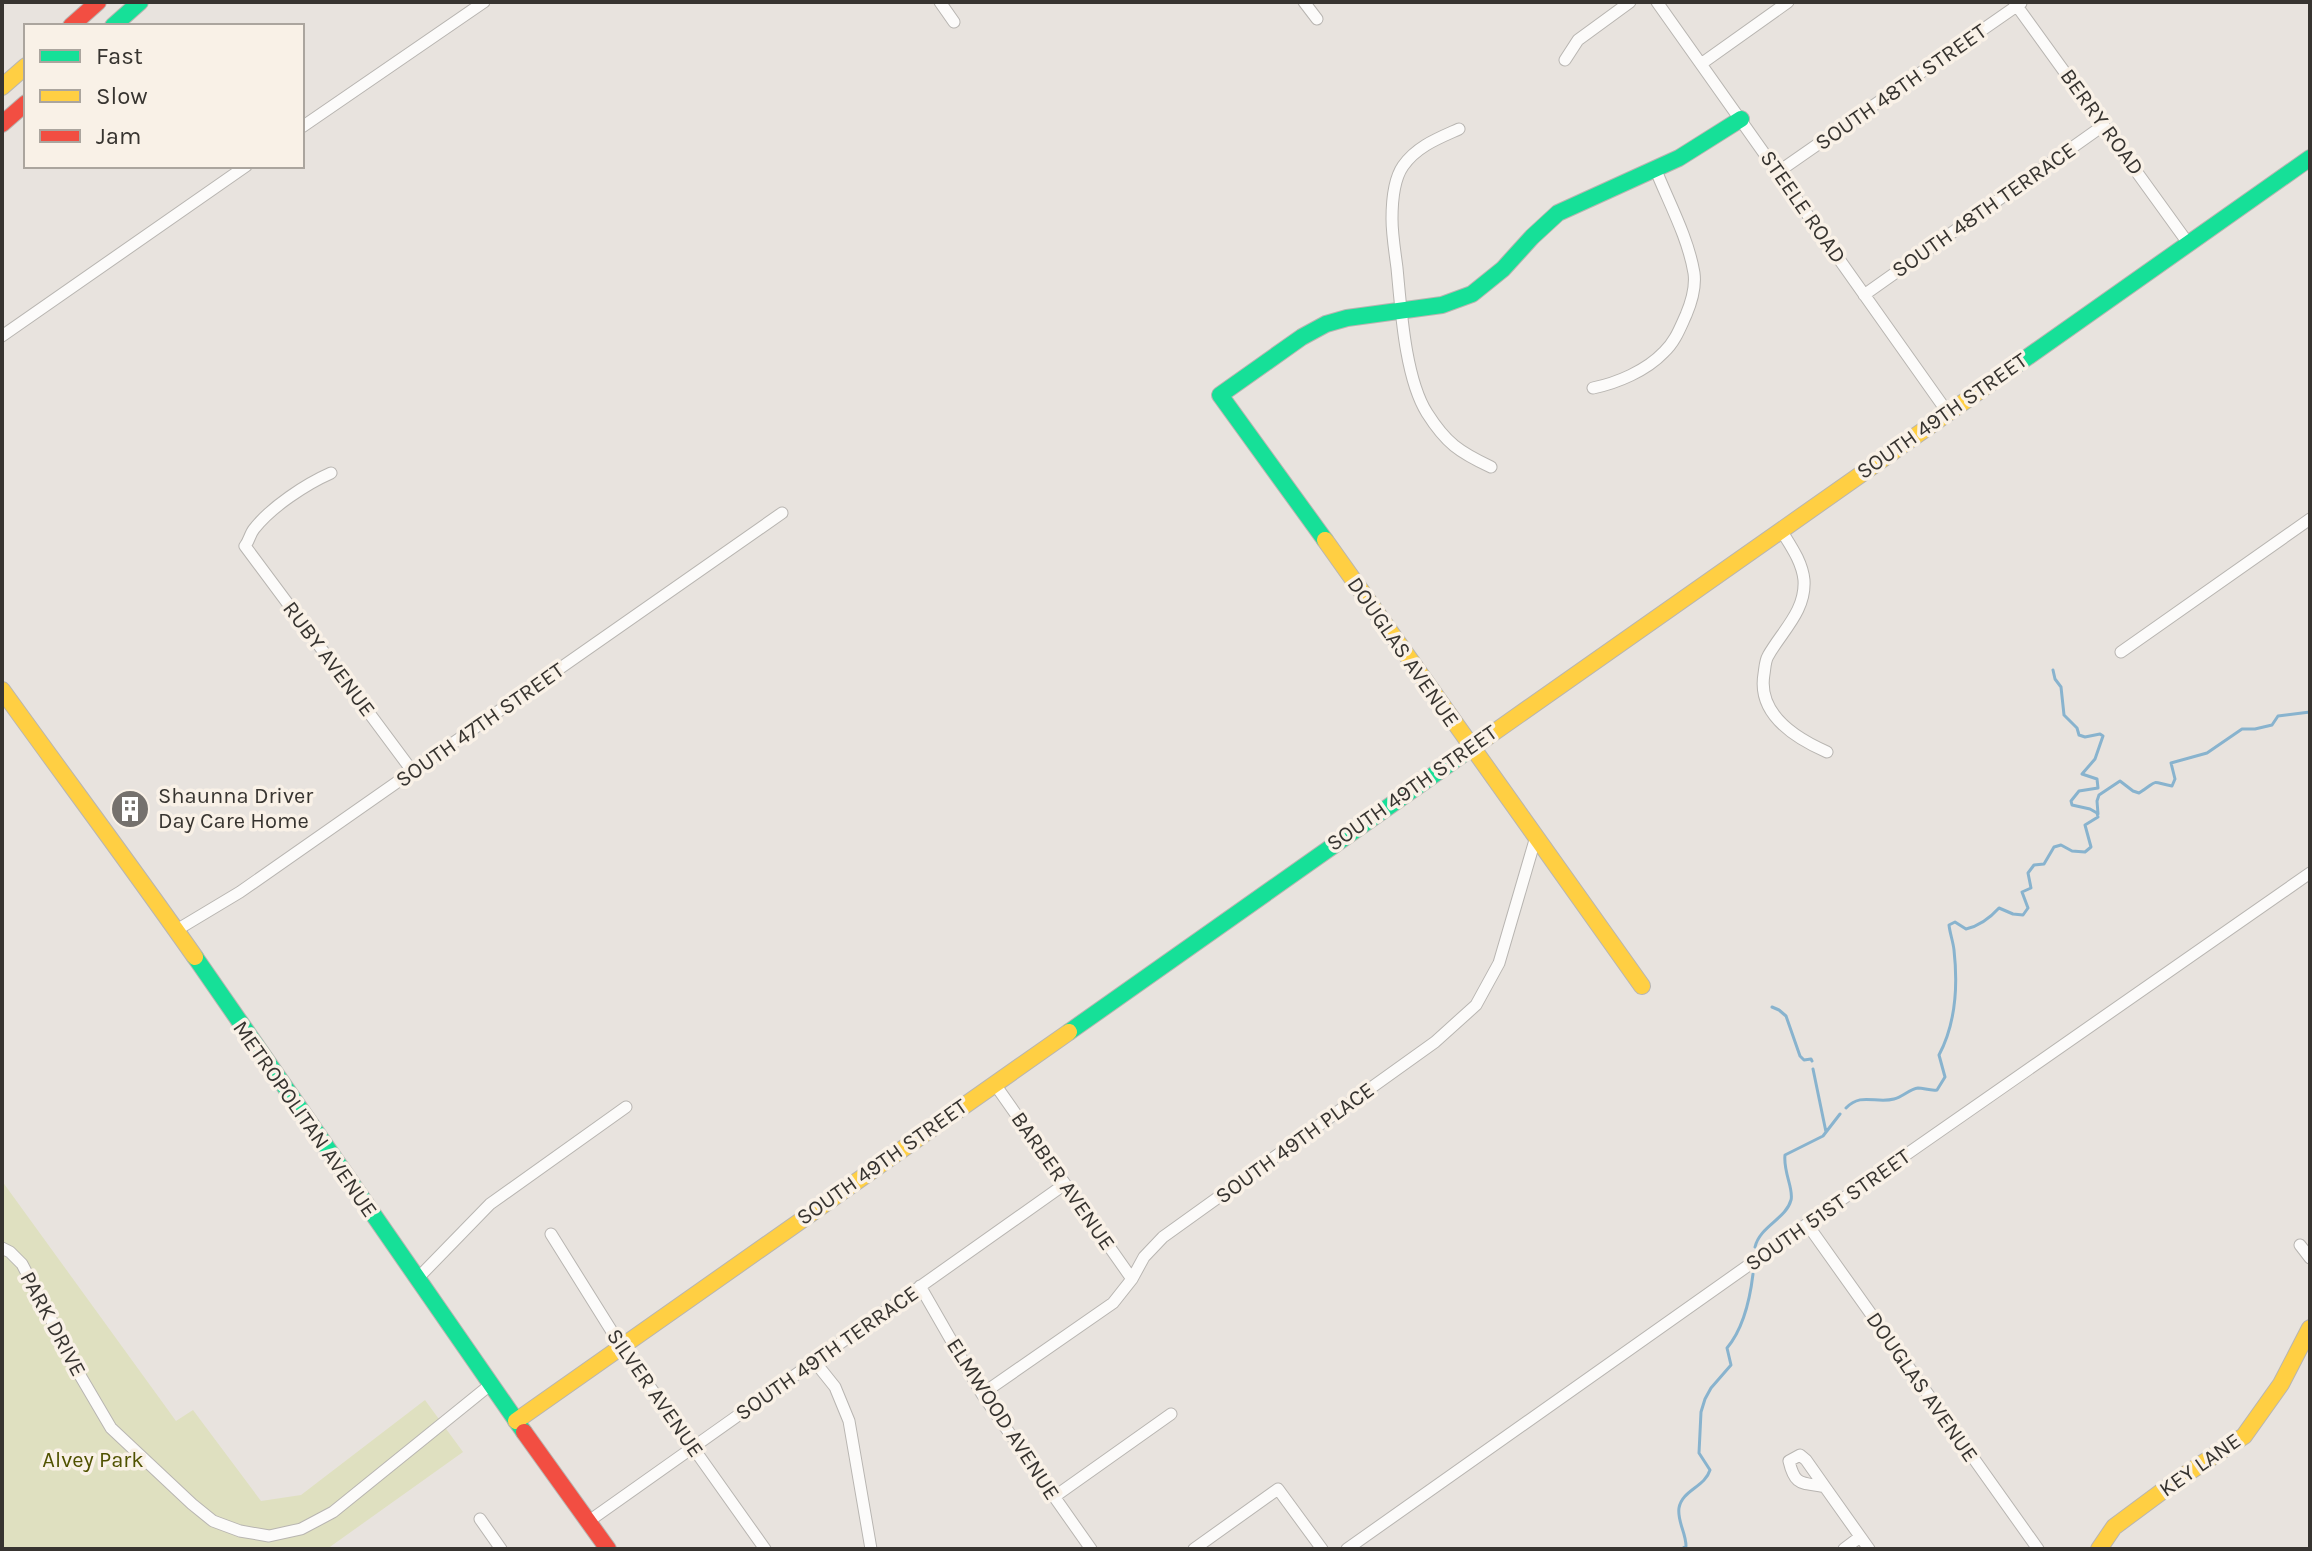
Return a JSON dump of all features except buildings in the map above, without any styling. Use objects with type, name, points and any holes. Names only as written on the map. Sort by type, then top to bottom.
[{"type":"main road","points":[[73,24],[98,2]]},
{"type":"main road","points":[[115,24],[140,2]]},
{"type":"main road","points":[[3,85],[24,68]]},
{"type":"main road","points":[[2,124],[24,105]]},
{"type":"main road","points":[[1401,312],[1442,305],[1472,294],[1503,269],[1558,213],[1679,158],[1741,119]]},
{"type":"main road","name":"SOUTH 49TH STREET","points":[[516,1421],[2310,158]]},
{"type":"main road","name":"DOUGLAS AVENUE","points":[[1401,312],[1347,318],[1326,324],[1302,337],[1220,395],[1642,986]]},
{"type":"main road","name":"METROPOLITAN AVENUE","points":[[2,690],[141,879],[490,1385],[608,1549]]},
{"type":"main road","name":"KEY LANE","points":[[2099,1549],[2114,1527],[2244,1436],[2281,1384],[2310,1328]]},
{"type":"street","points":[[304,126],[484,2]]},
{"type":"street","points":[[940,2],[954,22]]},
{"type":"street","points":[[1304,2],[1317,19]]},
{"type":"street","points":[[1565,60],[1578,40],[1630,2]]},
{"type":"street","name":"STEELE ROAD","points":[[1657,2],[1948,413]]},
{"type":"street","points":[[1701,64],[1788,2]]},
{"type":"street","name":"BERRY ROAD","points":[[2018,3],[2188,243]]},
{"type":"street","name":"SOUTH 48TH STREET","points":[[1778,172],[2018,3]]},
{"type":"street","name":"SOUTH 48TH TERRACE","points":[[1864,295],[2104,125]]},
{"type":"street","points":[[1459,129],[1430,142],[1402,167],[1392,219],[1401,312],[1417,392],[1448,442],[1461,453],[1491,467]]},
{"type":"street","points":[[2,336],[243,168]]},
{"type":"street","points":[[1593,388],[1612,384],[1664,353],[1677,335],[1693,298],[1695,274],[1655,168]]},
{"type":"street","name":"RUBY AVENUE","points":[[331,473],[314,480],[266,515],[245,546],[413,772]]},
{"type":"street","name":"SOUTH 47TH STREET","points":[[175,931],[240,892],[782,513]]},
{"type":"street","points":[[2121,652],[2310,519]]},
{"type":"street","points":[[1781,530],[1800,564],[1804,579],[1797,614],[1766,658],[1762,687],[1768,707],[1785,727],[1802,741],[1827,752]]},
{"type":"street","name":"SOUTH 49TH PLACE","points":[[982,1394],[1113,1303],[1144,1257],[1163,1237],[1435,1042],[1476,1005],[1499,963],[1535,840]]},
{"type":"street","name":"SOUTH 51ST STREET","points":[[1347,1549],[2310,873]]},
{"type":"street","name":"BARBER AVENUE","points":[[994,1083],[1132,1279]]},
{"type":"street","points":[[417,1279],[490,1204],[626,1107]]},
{"type":"street","name":"SOUTH 49TH TERRACE","points":[[589,1521],[1065,1184]]},
{"type":"street","name":"DOUGLAS AVENUE","points":[[1807,1224],[2038,1549]]},
{"type":"street","name":"SILVER AVENUE","points":[[551,1234],[621,1346],[765,1549]]},
{"type":"street","points":[[2300,1245],[2310,1258]]},
{"type":"street","name":"PARK DRIVE","points":[[2,1248],[22,1264],[111,1428],[213,1521],[240,1531],[269,1536],[301,1529],[333,1512],[490,1385]]},
{"type":"street","name":"ELMWOOD AVENUE","points":[[920,1286],[982,1394],[1091,1549]]},
{"type":"street","points":[[815,1362],[835,1387],[849,1421],[871,1549]]},
{"type":"street","points":[[1054,1497],[1171,1414]]},
{"type":"street","points":[[1825,1487],[1869,1549]]},
{"type":"street","points":[[1194,1549],[1278,1489],[1322,1549]]},
{"type":"street","points":[[480,1519],[501,1549]]},
{"type":"street","points":[[1844,1549],[1860,1537]]},
{"type":"green space","name":"Alvey Park","points":[[2,1181],[176,1421],[193,1410],[261,1501],[301,1495],[425,1400],[463,1452],[327,1549],[2,1549]]},
{"type":"waterway","points":[[1846,1108],[1863,1099],[1894,1099],[1918,1088],[1937,1090],[1945,1077],[1939,1055],[1949,1030],[1955,991],[1954,950],[1949,925],[1955,922],[1966,929],[1971,928],[1999,908],[2023,915],[2028,908],[2022,892],[2031,888],[2028,873],[2034,865],[2044,864],[2054,847],[2061,845],[2072,851],[2085,852],[2091,847],[2085,825],[2098,817],[2097,813],[2072,805],[2071,801],[2079,791],[2098,788],[2097,779],[2082,774],[2095,759],[2103,736],[2079,735],[2077,728],[2064,715],[2061,687],[2053,670]]},
{"type":"waterway","points":[[2098,814],[2099,795],[2120,781],[2139,793],[2154,783],[2172,786],[2175,779],[2171,763],[2207,753],[2242,729],[2272,725],[2278,716],[2310,712]]},
{"type":"waterway","points":[[1772,1007],[1786,1016],[1800,1056],[1812,1061]]},
{"type":"waterway","points":[[1813,1069],[1826,1132]]},
{"type":"waterway","points":[[1755,1247],[1762,1233],[1784,1212],[1791,1200],[1785,1155],[1823,1136],[1840,1114]]},
{"type":"waterway","points":[[1682,1549],[1686,1546],[1679,1518],[1681,1502],[1710,1470],[1699,1453],[1701,1412],[1711,1388],[1731,1365],[1727,1348],[1745,1313],[1753,1274]]},
{"type":"traffic: fast","points":[[115,24],[140,2]]},
{"type":"traffic: fast","points":[[1325,540],[1220,395],[1302,337],[1326,324],[1347,318],[1442,305],[1472,294],[1503,269],[1558,213],[1679,158],[1741,119]]},
{"type":"traffic: fast","points":[[2005,373],[2310,158]]},
{"type":"traffic: fast","points":[[1069,1032],[1486,738]]},
{"type":"traffic: fast","points":[[195,957],[524,1432]]},
{"type":"traffic: slow","points":[[2,87],[24,68]]},
{"type":"traffic: slow","points":[[1486,738],[2005,373]]},
{"type":"traffic: slow","points":[[1325,540],[1642,986]]},
{"type":"traffic: slow","points":[[2,690],[195,957]]},
{"type":"traffic: slow","points":[[516,1421],[1069,1032]]},
{"type":"traffic: slow","points":[[2099,1549],[2114,1527],[2244,1436],[2281,1384],[2310,1328]]},
{"type":"traffic: jam","points":[[73,24],[98,2]]},
{"type":"traffic: jam","points":[[2,124],[24,105]]},
{"type":"traffic: jam","points":[[524,1432],[608,1549]]},
{"type":"place","name":"Shaunna Driver Day Care Home","points":[[130,809]]}]
